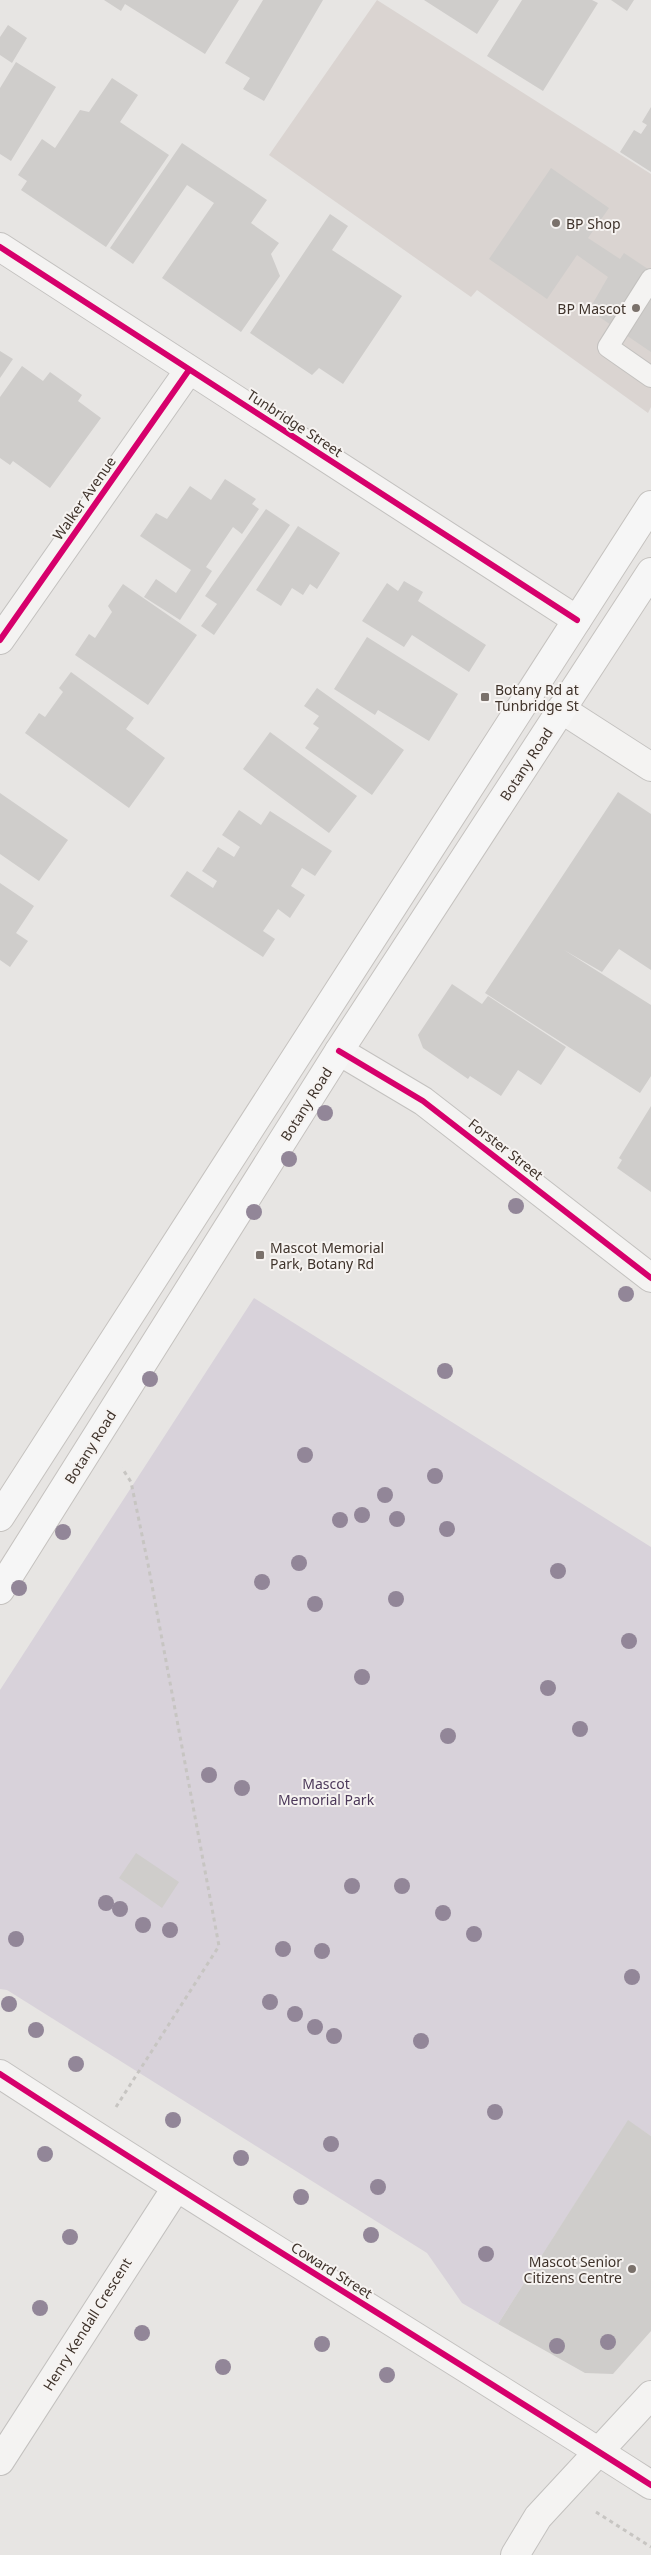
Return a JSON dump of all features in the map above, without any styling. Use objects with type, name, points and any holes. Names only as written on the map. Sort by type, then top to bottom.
[{"type":"main road","points":[[1,1512],[651,505]]},
{"type":"main road","name":"Botany Road","points":[[0,1590],[338,1051],[651,572]]},
{"type":"street","name":"Tunbridge Street","points":[[0,247],[577,620]]},
{"type":"street","name":"Walker Avenue","points":[[0,640],[189,370]]},
{"type":"street","points":[[562,709],[651,767]]},
{"type":"street","name":"Forster Street","points":[[338,1051],[423,1101],[651,1278]]},
{"type":"street","name":"Coward Street","points":[[0,2074],[176,2188],[651,2485]]},
{"type":"street","name":"Henry Kendall Crescent","points":[[0,2461],[176,2188]]},
{"type":"street","points":[[515,2555],[538,2517],[651,2396]]},
{"type":"lane","points":[[651,279],[608,347],[651,376]]},
{"type":"path","points":[[96,2137],[219,1946],[148,1564],[131,1482],[122,1468]]},
{"type":"path","points":[[596,2512],[651,2547]]},
{"type":"shaded area","points":[[377,0],[651,174],[651,407],[648,413],[477,290],[471,297],[269,155]]},
{"type":"green space","name":"Mascot Memorial Park","points":[[254,1298],[651,1547],[651,2136],[628,2121],[498,2324],[462,2303],[427,2253],[7,1990],[0,1989],[0,1690]]},
{"type":"building","points":[[104,0],[239,0],[205,54],[125,4],[121,11]]},
{"type":"building","points":[[263,0],[323,0],[264,101],[243,89],[250,78],[225,63]]},
{"type":"building","points":[[424,0],[499,0],[477,34]]},
{"type":"building","points":[[522,0],[592,0],[598,3],[543,91],[487,56]]},
{"type":"building","points":[[611,0],[634,0],[627,11]]},
{"type":"building","points":[[8,25],[27,38],[12,63],[0,55],[0,37]]},
{"type":"building","points":[[16,62],[56,87],[11,161],[0,154],[0,88]]},
{"type":"building","points":[[112,78],[138,95],[120,122],[169,155],[106,247],[21,190],[27,181],[18,175],[42,139],[55,148],[80,110],[89,112]]},
{"type":"building","points":[[651,107],[651,172],[620,152],[634,130],[641,134],[647,125],[642,122]]},
{"type":"building","points":[[182,143],[267,200],[251,223],[279,243],[271,254],[280,276],[241,332],[162,278],[214,203],[187,185],[133,264],[110,248]]},
{"type":"building","name":"BP Shop","points":[[551,168],[609,208],[588,238],[620,259],[624,253],[651,271],[651,352],[589,310],[608,277],[577,255],[547,299],[489,259]]},
{"type":"building","points":[[330,214],[348,226],[332,250],[402,296],[343,384],[319,368],[312,375],[250,333]]},
{"type":"building","points":[[0,351],[13,359],[0,378]]},
{"type":"building","points":[[22,366],[43,381],[50,372],[82,395],[78,401],[101,418],[50,488],[13,461],[10,465],[0,458],[0,397]]},
{"type":"building","points":[[225,479],[256,499],[252,504],[259,509],[242,534],[233,527],[206,567],[212,571],[180,620],[144,597],[156,579],[176,593],[191,570],[140,536],[156,513],[167,519],[190,486],[211,500]]},
{"type":"building","points":[[266,509],[290,525],[214,635],[201,626],[217,604],[205,596]]},
{"type":"building","points":[[298,526],[340,553],[317,589],[310,584],[303,595],[292,588],[281,606],[256,590]]},
{"type":"building","points":[[404,581],[423,592],[418,601],[486,645],[469,672],[412,635],[404,647],[362,621],[387,583],[398,591]]},
{"type":"building","points":[[123,584],[197,635],[148,705],[75,655],[89,634],[95,638],[112,612],[108,606]]},
{"type":"building","points":[[367,637],[458,694],[429,741],[378,710],[375,715],[334,689]]},
{"type":"building","points":[[71,672],[134,718],[126,729],[165,758],[129,808],[25,733],[39,713],[45,717],[63,692],[59,688]]},
{"type":"building","points":[[317,688],[404,750],[372,795],[305,748],[319,728],[313,724],[319,716],[304,706]]},
{"type":"building","points":[[270,732],[357,796],[329,833],[243,769]]},
{"type":"building","points":[[618,792],[651,814],[651,970],[619,949],[602,972],[564,950],[651,1005],[651,1076],[640,1093],[485,993]]},
{"type":"building","points":[[0,793],[68,840],[39,881],[0,854]]},
{"type":"building","points":[[239,810],[261,825],[270,811],[332,851],[315,876],[302,868],[291,886],[305,895],[290,918],[278,909],[263,931],[275,939],[263,957],[170,896],[187,871],[213,888],[217,881],[202,871],[218,847],[234,857],[240,847],[222,835]]},
{"type":"building","points":[[0,883],[34,906],[16,933],[28,941],[10,967],[0,960]]},
{"type":"building","points":[[452,984],[482,1004],[488,996],[566,1047],[541,1085],[518,1070],[501,1096],[470,1076],[468,1079],[423,1048],[418,1035]]},
{"type":"building","points":[[651,1106],[651,1192],[617,1168],[622,1160],[619,1158]]},
{"type":"building","points":[[136,1853],[179,1882],[162,1908],[119,1878]]},
{"type":"building","points":[[628,2120],[651,2136],[651,2331],[613,2374],[585,2373],[498,2324]]},
{"type":"cycle path","points":[[0,247],[577,620]]},
{"type":"cycle path","points":[[0,640],[189,370]]},
{"type":"cycle path","points":[[339,1051],[423,1101],[651,1278]]},
{"type":"cycle path","points":[[0,2074],[651,2485]]},
{"type":"place","name":"BP Shop","points":[[556,223]]},
{"type":"place","name":"BP Mascot","points":[[636,308]]},
{"type":"place","name":"Botany Rd at Tunbridge St","points":[[485,697]]},
{"type":"place","name":"Mascot Memorial Park, Botany Rd","points":[[260,1255]]},
{"type":"place","name":"Mascot Senior Citizens Centre","points":[[632,2269]]}]
